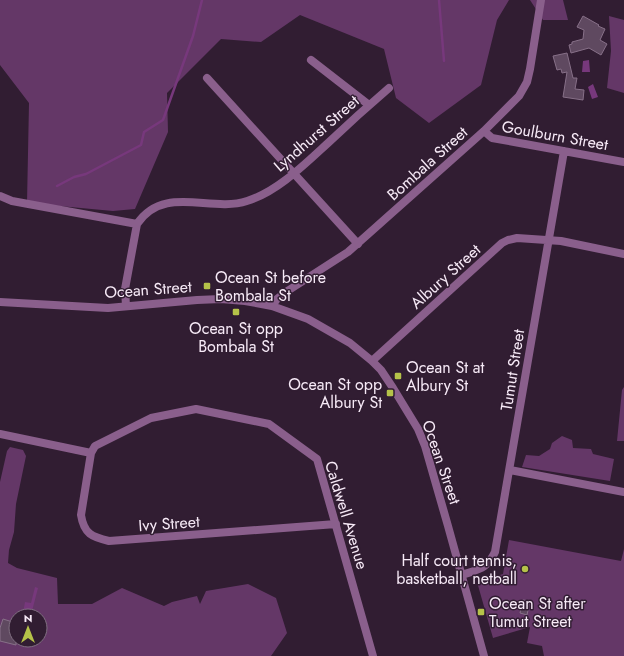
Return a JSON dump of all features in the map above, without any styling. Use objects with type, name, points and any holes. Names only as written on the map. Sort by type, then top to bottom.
[{"type":"street","name":"Bombala Street","points":[[272,306],[277,299],[289,290],[358,244],[484,131],[519,96],[527,82],[530,69],[541,0]]},
{"type":"street","points":[[311,60],[369,105]]},
{"type":"street","points":[[207,78],[358,244]]},
{"type":"street","name":"Lyndhurst Street","points":[[126,306],[125,289],[138,224],[143,216],[151,209],[161,204],[173,202],[234,204],[257,198],[294,174],[389,88]]},
{"type":"street","name":"Goulburn Street","points":[[484,131],[492,138],[624,162]]},
{"type":"street","name":"Tumut Street","points":[[462,575],[482,569],[490,562],[495,552],[564,151]]},
{"type":"street","points":[[0,196],[12,201],[138,224]]},
{"type":"street","name":"Albury Street","points":[[372,361],[502,243],[508,240],[517,238],[561,241],[624,254]]},
{"type":"street","name":"Ocean Street","points":[[0,302],[88,307],[126,306],[191,300],[221,299],[245,301],[272,306],[308,319],[350,343],[372,361],[393,388],[418,429],[425,446],[484,656]]},
{"type":"street","name":"Caldwell Avenue","points":[[91,452],[95,446],[151,418],[196,409],[269,424],[317,459],[373,656]]},
{"type":"street","points":[[0,434],[91,452]]},
{"type":"street","name":"Ivy Street","points":[[91,452],[81,515],[83,525],[95,538],[109,541],[336,524]]},
{"type":"street","points":[[510,470],[624,492]]},
{"type":"shaded area","points":[[0,0],[509,0],[497,20],[481,85],[429,123],[396,98],[384,49],[300,15],[261,42],[221,39],[167,93],[168,132],[135,209],[113,211],[27,203],[29,103],[0,65]]},
{"type":"shaded area","points":[[530,0],[563,0],[568,20],[543,20]]},
{"type":"shaded area","points":[[609,16],[624,20],[624,93],[607,88],[611,51]]},
{"type":"shaded area","points":[[589,60],[590,72],[582,72],[583,61]]},
{"type":"shaded area","points":[[593,84],[598,97],[592,99],[588,87]]},
{"type":"shaded area","points":[[624,387],[624,441],[617,441],[622,390]]},
{"type":"shaded area","points":[[562,436],[572,440],[573,448],[591,449],[593,454],[614,459],[610,481],[522,467],[526,455],[539,456],[550,449],[552,443]]},
{"type":"shaded area","points":[[10,447],[23,450],[26,456],[16,504],[14,532],[9,550],[8,563],[17,568],[57,578],[58,604],[92,604],[122,588],[164,606],[172,602],[197,596],[200,604],[206,591],[248,584],[276,598],[287,633],[271,656],[0,656],[0,482],[7,451]]},
{"type":"shaded area","points":[[509,540],[621,561],[624,549],[624,656],[544,656],[542,646],[527,643],[530,627],[493,638],[477,582],[503,574]]},
{"type":"shaded area","points":[[35,587],[38,588],[33,608],[24,608],[25,602],[31,603]]},
{"type":"building","points":[[583,16],[605,29],[600,40],[607,44],[601,55],[589,48],[571,53],[569,45],[572,44],[572,42],[583,39],[584,30],[577,27]]},
{"type":"building","points":[[567,53],[573,78],[577,78],[575,89],[584,90],[583,100],[563,97],[567,72],[562,73],[561,69],[557,70],[553,56]]},
{"type":"building","points":[[523,600],[530,601],[527,615],[520,613]]},
{"type":"building","points":[[3,619],[8,621],[8,643],[0,641],[0,628]]},
{"type":"waterway","points":[[57,186],[74,177],[86,174],[141,145],[144,132],[163,120],[193,36],[202,0]]},
{"type":"waterway","points":[[439,0],[444,61]]},
{"type":"place","name":"Ocean St before Bombala St","points":[[207,286]]},
{"type":"place","name":"Ocean St opp Bombala St","points":[[236,312]]},
{"type":"place","name":"Ocean St at Albury St","points":[[398,376]]},
{"type":"place","name":"Ocean St opp Albury St","points":[[390,393]]},
{"type":"place","name":"Half court tennis, basketball, netball","points":[[525,569]]},
{"type":"place","name":"Ocean St after Tumut Street","points":[[481,612]]}]
